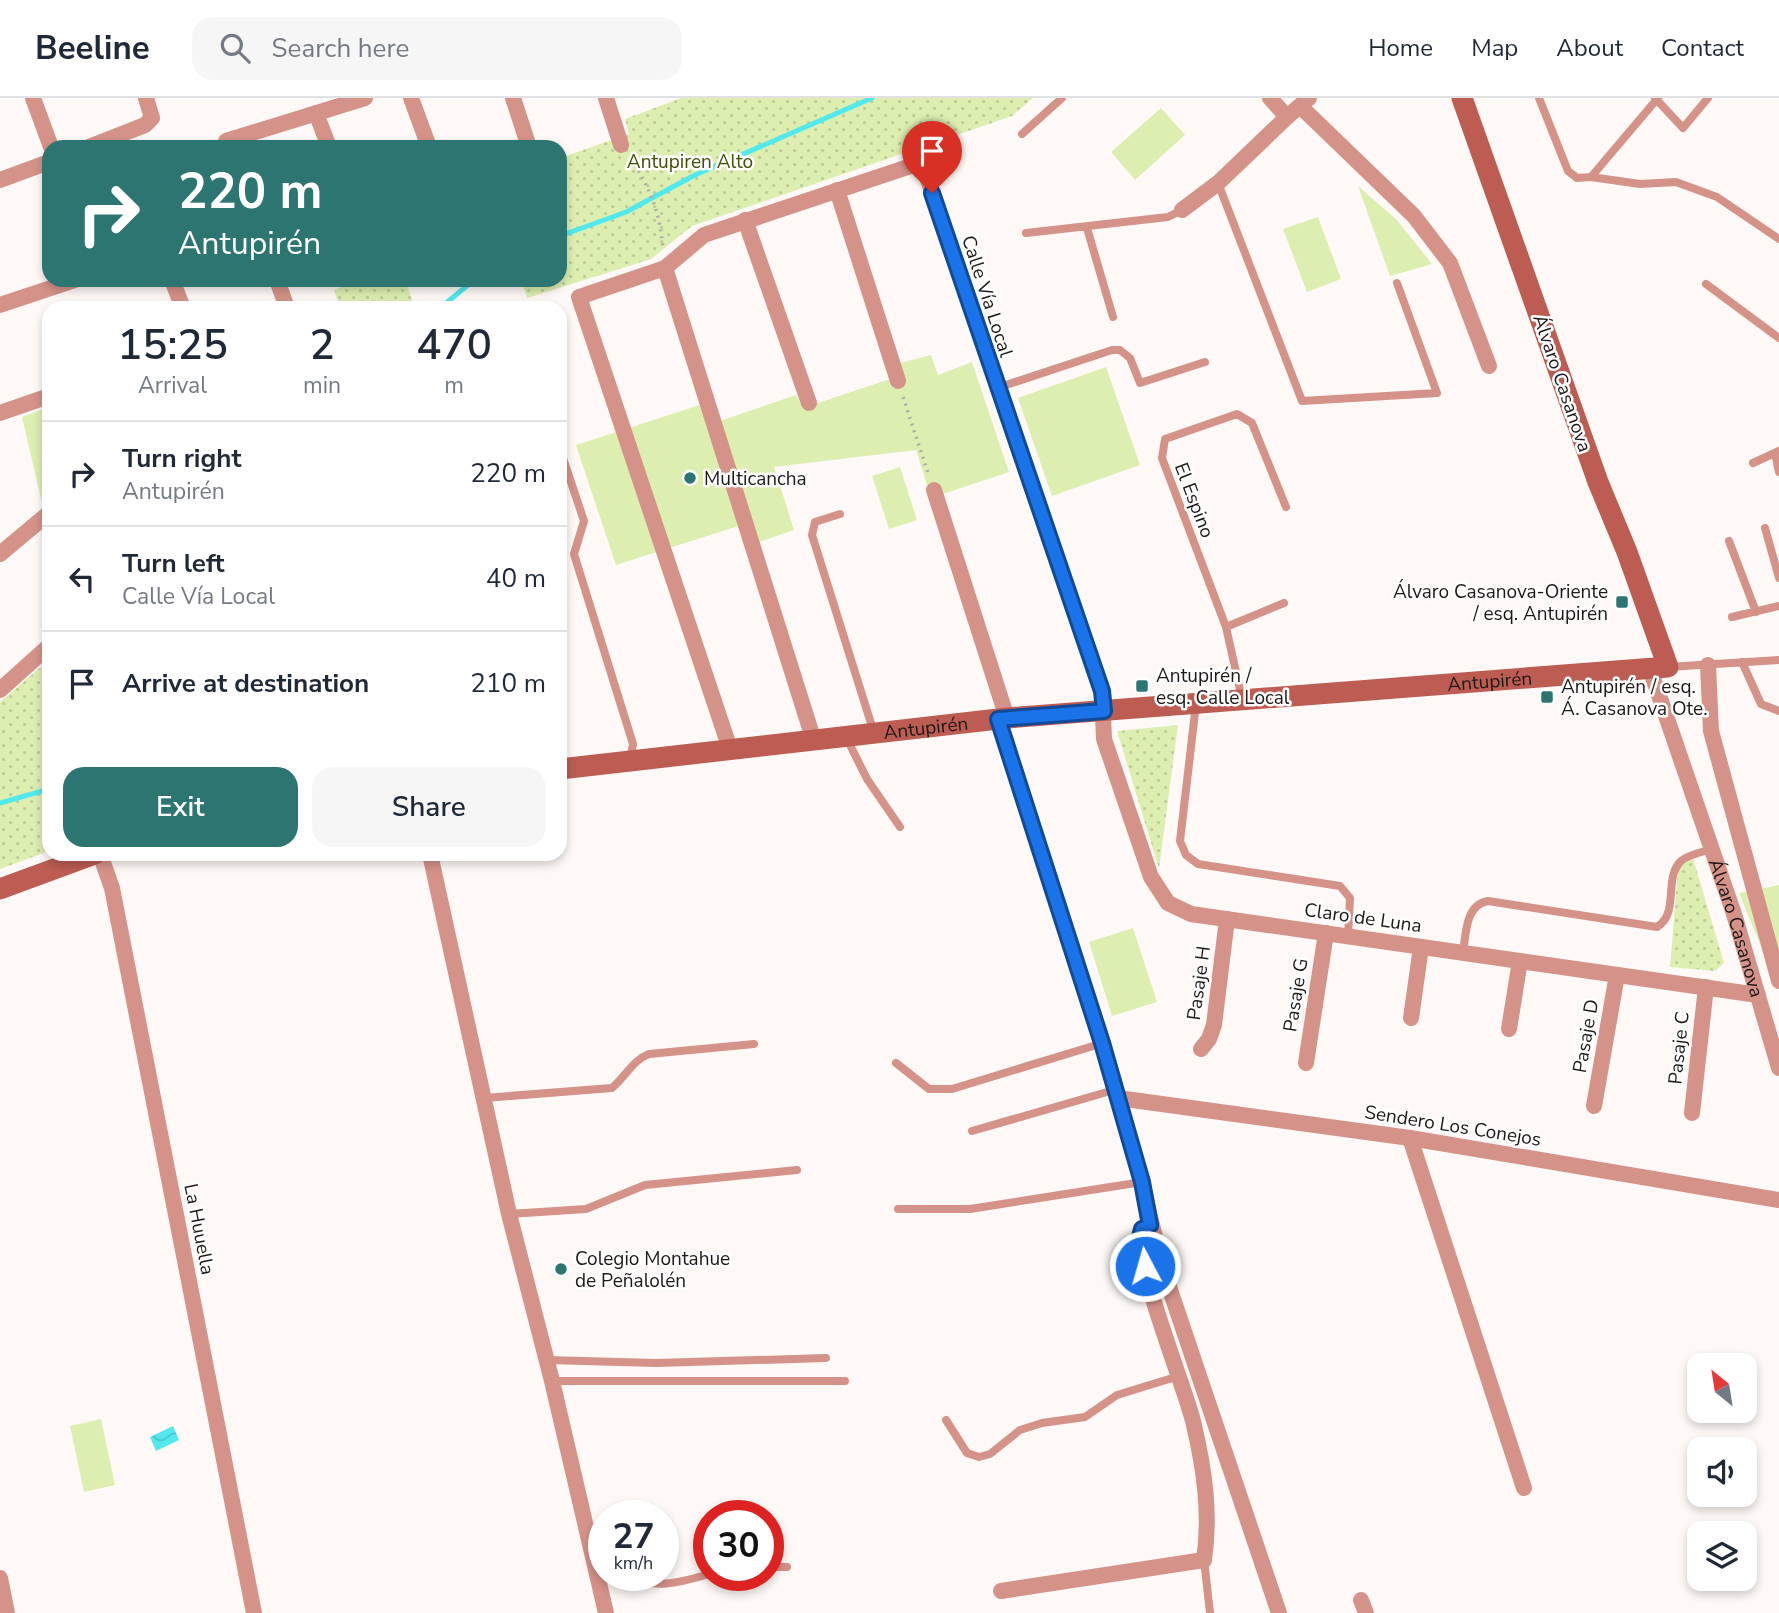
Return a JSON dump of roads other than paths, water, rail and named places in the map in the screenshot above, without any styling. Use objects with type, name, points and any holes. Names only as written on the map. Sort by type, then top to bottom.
[{"type":"street","points":[[33,98],[48,140]]},
{"type":"street","points":[[107,140],[145,125],[152,118],[146,98]]},
{"type":"street","points":[[411,98],[426,140]]},
{"type":"street","points":[[513,98],[527,140]]},
{"type":"street","points":[[606,98],[621,145]]},
{"type":"street","points":[[1270,98],[1287,117]]},
{"type":"street","name":"Álvaro Casanova","points":[[1462,98],[1598,482],[1627,552],[1779,1068]]},
{"type":"street","points":[[229,140],[356,99]]},
{"type":"street","points":[[1182,210],[1218,183],[1305,102],[1414,216],[1450,263],[1489,366]]},
{"type":"street","points":[[316,113],[326,140]]},
{"type":"street","name":"Calle Vía Local","points":[[730,749],[579,297],[665,268],[704,235],[917,164],[923,169],[1102,691],[1104,711]]},
{"type":"street","points":[[0,180],[42,165]]},
{"type":"street","points":[[837,190],[898,382]]},
{"type":"street","points":[[745,220],[809,403]]},
{"type":"street","points":[[665,268],[813,738]]},
{"type":"street","points":[[0,305],[54,287]]},
{"type":"street","points":[[0,413],[42,398]]},
{"type":"street","points":[[933,490],[1102,1043],[1142,1182],[1150,1225],[1279,1613]]},
{"type":"street","points":[[0,552],[42,519]]},
{"type":"street","points":[[0,690],[42,652]]},
{"type":"street","points":[[1708,665],[1711,732],[1779,981]]},
{"type":"street","name":"Antupirén","points":[[567,768],[813,738],[1002,719],[1659,668]]},
{"type":"street","name":"Claro de Luna","points":[[1104,711],[1104,739],[1155,887],[1168,903],[1183,912],[1758,995]]},
{"type":"street","points":[[0,889],[78,861]]},
{"type":"street","name":"La Huuella","points":[[101,861],[112,888],[254,1613]]},
{"type":"street","points":[[432,861],[509,1214],[588,1535]]},
{"type":"street","name":"Pasaje H","points":[[1201,1049],[1209,1039],[1214,1025],[1227,919]]},
{"type":"street","name":"Pasaje G","points":[[1306,1063],[1326,933]]},
{"type":"street","points":[[1411,1018],[1421,947]]},
{"type":"street","points":[[1509,1029],[1520,961]]},
{"type":"street","name":"Pasaje D","points":[[1594,1106],[1617,975]]},
{"type":"street","name":"Pasaje C","points":[[1692,1113],[1706,987]]},
{"type":"street","name":"Sendero Los Conejos","points":[[1116,1094],[1410,1138],[1779,1200]]},
{"type":"street","points":[[1410,1138],[1524,1489]]},
{"type":"street","points":[[1001,1591],[1204,1560],[1208,1531],[1204,1478],[1193,1420],[1145,1266],[1140,1237],[1142,1229],[1150,1225]]},
{"type":"street","points":[[0,1578],[7,1613]]},
{"type":"street","points":[[601,1591],[606,1613]]},
{"type":"lane","points":[[1022,134],[1062,98]]},
{"type":"lane","points":[[1539,98],[1568,171],[1577,178],[1591,177],[1640,184],[1676,182],[1717,197],[1779,239]]},
{"type":"lane","points":[[1591,177],[1656,99],[1683,128],[1708,98]]},
{"type":"lane","points":[[1218,183],[1302,401],[1437,393],[1398,283]]},
{"type":"lane","points":[[1026,233],[1168,217],[1182,210]]},
{"type":"lane","points":[[1087,228],[1113,317]]},
{"type":"lane","points":[[1706,284],[1779,338]]},
{"type":"lane","points":[[997,388],[1112,350],[1120,350],[1130,358],[1140,383],[1205,362]]},
{"type":"lane","name":"El Espino","points":[[1242,699],[1226,627],[1162,458],[1165,439],[1237,414],[1245,418],[1252,423],[1286,508]]},
{"type":"lane","points":[[1753,463],[1777,452],[1779,472]]},
{"type":"lane","points":[[567,470],[584,521],[574,554],[633,744],[630,761]]},
{"type":"lane","points":[[840,514],[815,522],[811,535],[874,733]]},
{"type":"lane","points":[[1765,528],[1779,578]]},
{"type":"lane","points":[[1729,541],[1756,612]]},
{"type":"lane","points":[[1226,627],[1284,603]]},
{"type":"lane","points":[[1732,617],[1779,607]]},
{"type":"lane","points":[[1659,668],[1779,660]]},
{"type":"lane","points":[[1742,662],[1761,704],[1779,711]]},
{"type":"lane","points":[[1196,703],[1181,833],[1186,855],[1198,864],[1340,886],[1350,898],[1348,937]]},
{"type":"lane","points":[[845,735],[867,779],[900,827]]},
{"type":"lane","points":[[1463,953],[1471,912],[1477,905],[1488,901],[1657,927],[1668,916],[1677,866],[1687,856],[1713,849]]},
{"type":"lane","points":[[34,876],[51,861]]},
{"type":"lane","points":[[896,1063],[929,1089],[952,1088],[1102,1043]]},
{"type":"lane","points":[[484,1098],[612,1088],[626,1076],[637,1058],[649,1054],[754,1044]]},
{"type":"lane","points":[[972,1131],[1116,1094]]},
{"type":"lane","points":[[509,1214],[586,1209],[645,1185],[797,1170]]},
{"type":"lane","points":[[898,1209],[970,1209],[1142,1182]]},
{"type":"lane","points":[[547,1360],[656,1363],[826,1358]]},
{"type":"lane","points":[[946,1420],[967,1453],[979,1457],[990,1454],[1020,1430],[1042,1423],[1085,1417],[1117,1395],[1179,1376]]},
{"type":"lane","points":[[552,1381],[845,1381]]},
{"type":"lane","points":[[1204,1560],[1210,1613]]},
{"type":"water","points":[[173,1426],[179,1440],[156,1451],[150,1437]]},
{"type":"waterway","points":[[567,233],[626,212],[695,175],[872,98]]},
{"type":"waterway","points":[[448,301],[466,287]]},
{"type":"waterway","points":[[0,803],[42,791]]},
{"type":"place","name":"Multicancha","points":[[690,478]]},
{"type":"place","name":"Álvaro Casanova-Oriente / esq. Antupirén","points":[[1622,602]]},
{"type":"place","name":"Antupirén / esq. Calle Local","points":[[1142,686]]},
{"type":"place","name":"Antupirén / esq. Á. Casanova Ote.","points":[[1547,697]]},
{"type":"place","name":"Colegio Montahue de Peñalolén","points":[[561,1269]]},
{"type":"park label","name":"Antupiren Alto","points":[[690,161]]}]
